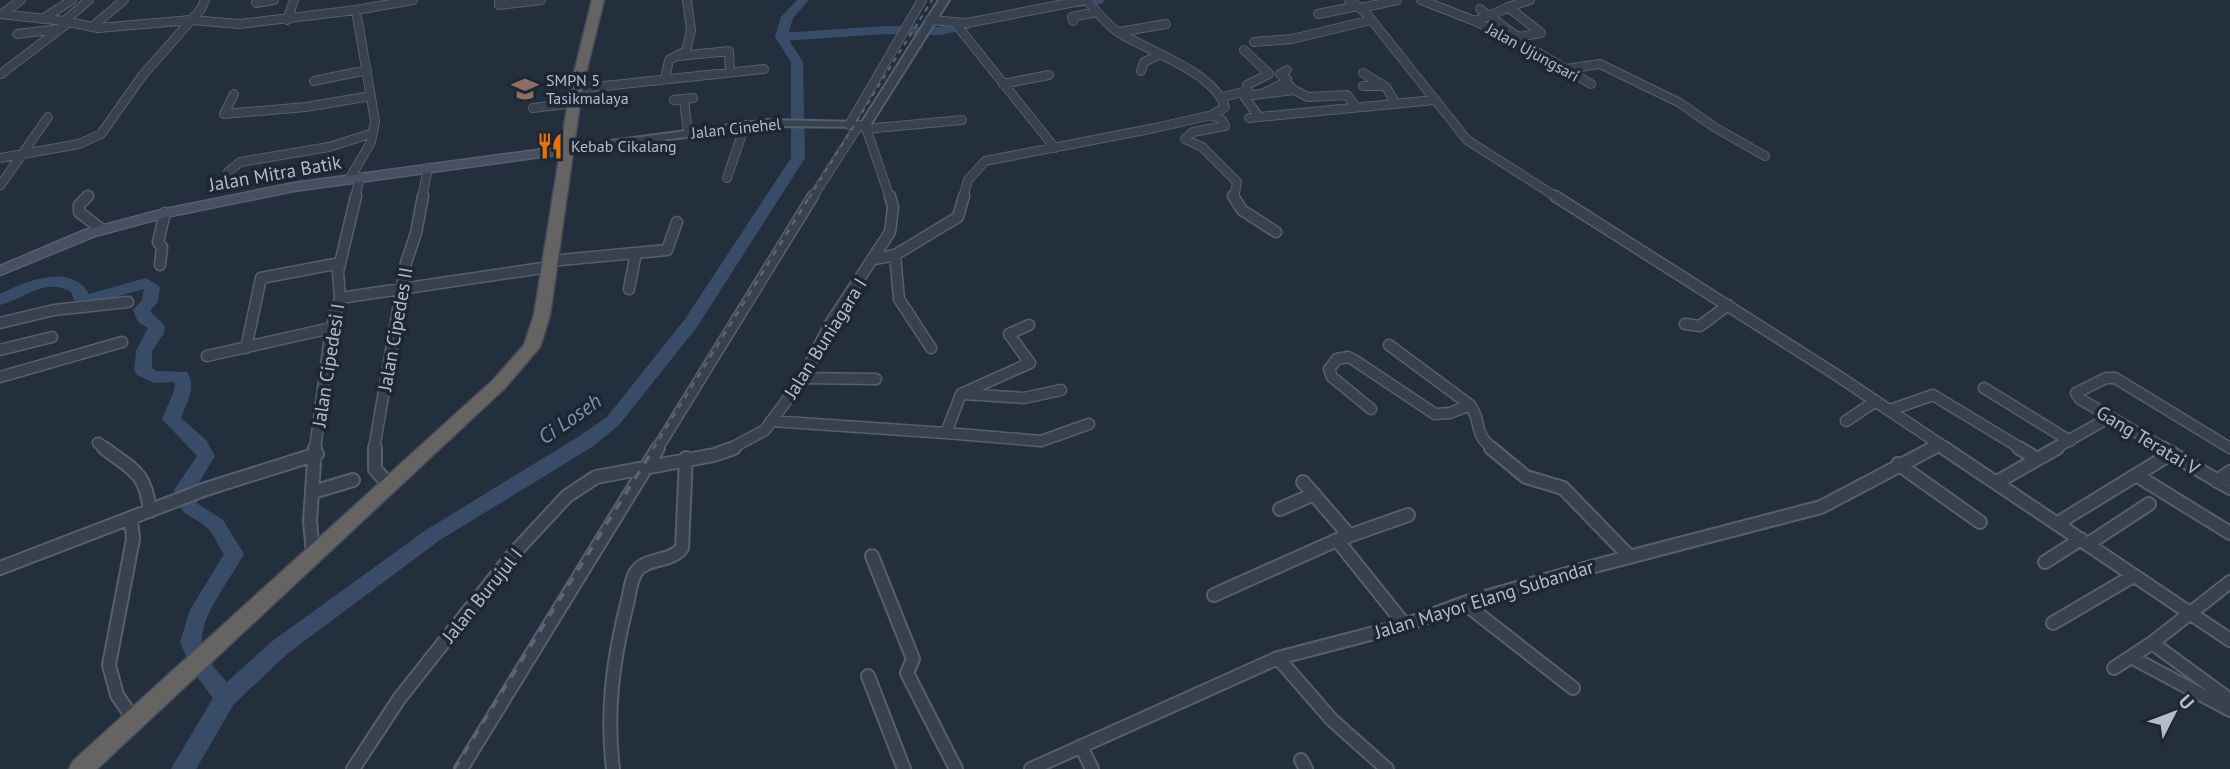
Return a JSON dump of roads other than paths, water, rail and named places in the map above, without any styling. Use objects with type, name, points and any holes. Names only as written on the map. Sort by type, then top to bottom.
[{"type":"highway","points":[[81,769],[505,379],[532,347],[542,315],[575,96],[598,0]]},
{"type":"main road","name":"Jalan Mitra Batik","points":[[0,271],[102,229],[164,213],[355,178],[566,150]]},
{"type":"street","points":[[1,14],[21,0]]},
{"type":"street","points":[[44,18],[72,0]]},
{"type":"street","points":[[1,74],[60,29],[89,0]]},
{"type":"street","points":[[93,26],[124,0]]},
{"type":"street","points":[[0,158],[79,144],[101,134],[142,76],[205,0]]},
{"type":"street","points":[[256,3],[274,0]]},
{"type":"street","points":[[286,19],[294,0]]},
{"type":"street","points":[[1,14],[109,28],[191,20],[239,24],[356,10],[413,0]]},
{"type":"street","points":[[499,0],[499,5],[541,0]]},
{"type":"street","points":[[679,56],[685,51],[691,30],[687,0]]},
{"type":"street","points":[[860,126],[899,38],[922,0]]},
{"type":"street","points":[[461,769],[849,137],[860,126],[944,0]]},
{"type":"street","points":[[1318,14],[1356,5],[1397,0]]},
{"type":"street","name":"Jalan Ujungsari","points":[[1421,0],[1475,21],[1591,84]]},
{"type":"street","points":[[1475,21],[1510,5],[1530,0]]},
{"type":"street","points":[[874,259],[895,255],[958,216],[965,187],[979,164],[999,157],[1212,115],[1226,105],[1222,97],[1187,69],[1119,32],[1087,1],[956,26],[926,27]]},
{"type":"street","points":[[401,2],[402,15]]},
{"type":"street","points":[[1356,5],[1371,20],[1467,141],[1890,410],[2230,640]]},
{"type":"street","points":[[1480,9],[1515,36],[1541,33],[1510,7]]},
{"type":"street","points":[[229,172],[240,162],[329,147],[373,133],[375,121],[356,10]]},
{"type":"street","points":[[1073,21],[1072,17],[1075,15],[1097,12]]},
{"type":"street","points":[[1254,42],[1292,39],[1371,20]]},
{"type":"street","points":[[1119,32],[1166,24]]},
{"type":"street","points":[[956,26],[1055,148]]},
{"type":"street","points":[[16,34],[60,29]]},
{"type":"street","points":[[1222,97],[1248,90],[1247,85],[1269,74],[1244,50]]},
{"type":"street","points":[[665,78],[669,60],[679,56],[729,51],[730,71]]},
{"type":"street","points":[[1141,71],[1144,62],[1161,54]]},
{"type":"street","points":[[1566,69],[1600,64],[1681,103],[1714,127],[1765,156]]},
{"type":"street","points":[[533,108],[575,96],[665,78],[764,69]]},
{"type":"street","points":[[314,81],[367,70]]},
{"type":"street","points":[[1287,70],[1280,74],[1294,90],[1308,97],[1346,93],[1356,107]]},
{"type":"street","points":[[1363,73],[1386,86],[1396,104]]},
{"type":"street","points":[[1003,84],[1049,75]]},
{"type":"street","points":[[1266,92],[1286,82]]},
{"type":"street","points":[[1363,86],[1386,86]]},
{"type":"street","points":[[1259,117],[1244,96],[1294,90]]},
{"type":"street","points":[[234,94],[224,114],[306,107],[371,96]]},
{"type":"street","points":[[674,100],[689,99],[688,133]]},
{"type":"street","points":[[1249,118],[1434,100]]},
{"type":"street","points":[[306,107],[306,118]]},
{"type":"street","points":[[1212,115],[1225,126],[1193,131],[1185,139],[1202,146],[1233,176],[1237,182],[1233,197],[1242,211],[1276,232]]},
{"type":"street","points":[[0,186],[21,154],[33,144],[48,117]]},
{"type":"street","points":[[860,126],[962,120]]},
{"type":"street","name":"Jalan Cinehel","points":[[566,150],[745,125],[788,123],[860,126]]},
{"type":"street","points":[[727,178],[745,125]]},
{"type":"street","name":"Jalan Buniagara I","points":[[647,467],[714,455],[739,446],[765,430],[803,378],[831,322],[890,232],[894,213],[880,162],[860,126]]},
{"type":"street","name":"Jalan Cipedesi I","points":[[313,554],[310,521],[318,413],[331,328],[340,298],[340,263],[355,178],[373,133]]},
{"type":"street","name":"Jalan Cipedes II","points":[[389,485],[375,469],[373,458],[406,263],[416,233],[428,168]]},
{"type":"street","points":[[88,196],[79,205],[79,212],[102,229]]},
{"type":"street","points":[[160,265],[162,247],[158,242],[164,213]]},
{"type":"street","points":[[340,298],[550,264],[669,249],[677,222]]},
{"type":"street","points":[[629,289],[636,253]]},
{"type":"street","points":[[895,255],[899,299],[931,348]]},
{"type":"street","points":[[246,348],[261,278],[340,263]]},
{"type":"street","points":[[0,323],[54,310],[128,302]]},
{"type":"street","points":[[1685,324],[1700,326],[1728,305]]},
{"type":"street","points":[[946,433],[961,394],[1031,362],[1009,334],[1029,325]]},
{"type":"street","points":[[207,356],[331,328]]},
{"type":"street","points":[[0,350],[52,337]]},
{"type":"street","points":[[0,377],[122,342]]},
{"type":"street","points":[[1389,345],[1470,405],[1475,412],[1478,433],[1483,441],[1526,477],[1563,488],[1630,556]]},
{"type":"street","points":[[1371,409],[1332,377],[1329,369],[1337,359],[1348,357],[1354,360],[1434,414],[1450,413],[1470,405]]},
{"type":"street","name":"Gang Teratai V","points":[[2230,448],[2115,378],[2106,377],[2077,391],[2080,399],[2217,481],[2230,472]]},
{"type":"street","points":[[803,378],[876,379]]},
{"type":"street","points":[[1984,388],[2070,441]]},
{"type":"street","points":[[961,394],[1023,400],[1040,398],[1060,390]]},
{"type":"street","points":[[1890,410],[1927,397],[1939,397],[2037,459]]},
{"type":"street","points":[[1846,421],[1876,401]]},
{"type":"street","points":[[1997,482],[2110,417]]},
{"type":"street","points":[[771,421],[1041,440],[1089,424]]},
{"type":"street","points":[[98,443],[142,478],[147,488],[150,511]]},
{"type":"street","name":"Jalan Mayor Elang Subandar","points":[[1031,769],[1278,658],[1405,625],[1464,603],[1630,556],[1821,506],[1940,444]]},
{"type":"street","points":[[2058,523],[2172,453]]},
{"type":"street","points":[[0,568],[206,489],[317,454]]},
{"type":"street","points":[[613,769],[609,708],[611,678],[621,625],[636,573],[644,565],[676,556],[682,548],[686,458]]},
{"type":"street","points":[[1898,464],[1979,522]]},
{"type":"street","name":"Jalan Burujul I","points":[[353,769],[359,756],[424,667],[515,552],[567,496],[596,477],[647,467]]},
{"type":"street","points":[[2136,475],[2230,533]]},
{"type":"street","points":[[313,492],[353,480]]},
{"type":"street","points":[[2217,481],[2230,488]]},
{"type":"street","points":[[1303,482],[1405,625]]},
{"type":"street","points":[[1280,509],[1314,494]]},
{"type":"street","points":[[2045,562],[2085,542],[2148,504]]},
{"type":"street","points":[[1214,595],[1343,538],[1408,515]]},
{"type":"street","points":[[131,518],[133,539],[109,665],[111,684],[118,699],[135,720]]},
{"type":"street","points":[[872,556],[913,659],[907,673],[956,769]]},
{"type":"street","points":[[2053,623],[2133,576]]},
{"type":"street","points":[[2114,668],[2152,643],[2189,612],[2227,589]]},
{"type":"street","points":[[1464,603],[1573,688]]},
{"type":"street","points":[[2152,643],[2230,700]]},
{"type":"street","points":[[2131,657],[2230,710]]},
{"type":"street","points":[[1278,658],[1370,763],[1387,769]]},
{"type":"street","points":[[868,676],[904,769]]},
{"type":"street","points":[[1081,746],[1092,769]]},
{"type":"waterway","name":"Ci Loseh","points":[[226,697],[279,648],[433,535],[585,442],[613,421],[691,323],[798,158],[797,62],[781,37],[787,17],[803,0]]},
{"type":"waterway","points":[[1079,3],[1100,0]]},
{"type":"waterway","points":[[781,37],[885,30],[940,31],[967,25]]},
{"type":"waterway","points":[[0,300],[29,286],[49,281],[69,284],[78,289],[80,296],[87,300],[146,283],[152,287],[150,302],[141,310],[144,318],[157,326],[156,333],[144,351],[143,371],[154,377],[181,376],[183,380],[183,391],[171,419],[199,445],[206,456],[184,490],[189,508],[216,525],[234,554],[195,622],[191,642],[200,663],[226,697]]},
{"type":"waterway","name":"Ci Loseh","points":[[183,769],[226,697]]},
{"type":"railway","points":[[809,198],[932,0]]},
{"type":"railway","points":[[653,449],[810,196]]},
{"type":"railway","points":[[454,769],[654,448]]},
{"type":"place","name":"SMPN 5 Tasikmalaya","points":[[525,89]]},
{"type":"place","name":"Kebab Cikalang","points":[[550,146]]}]
